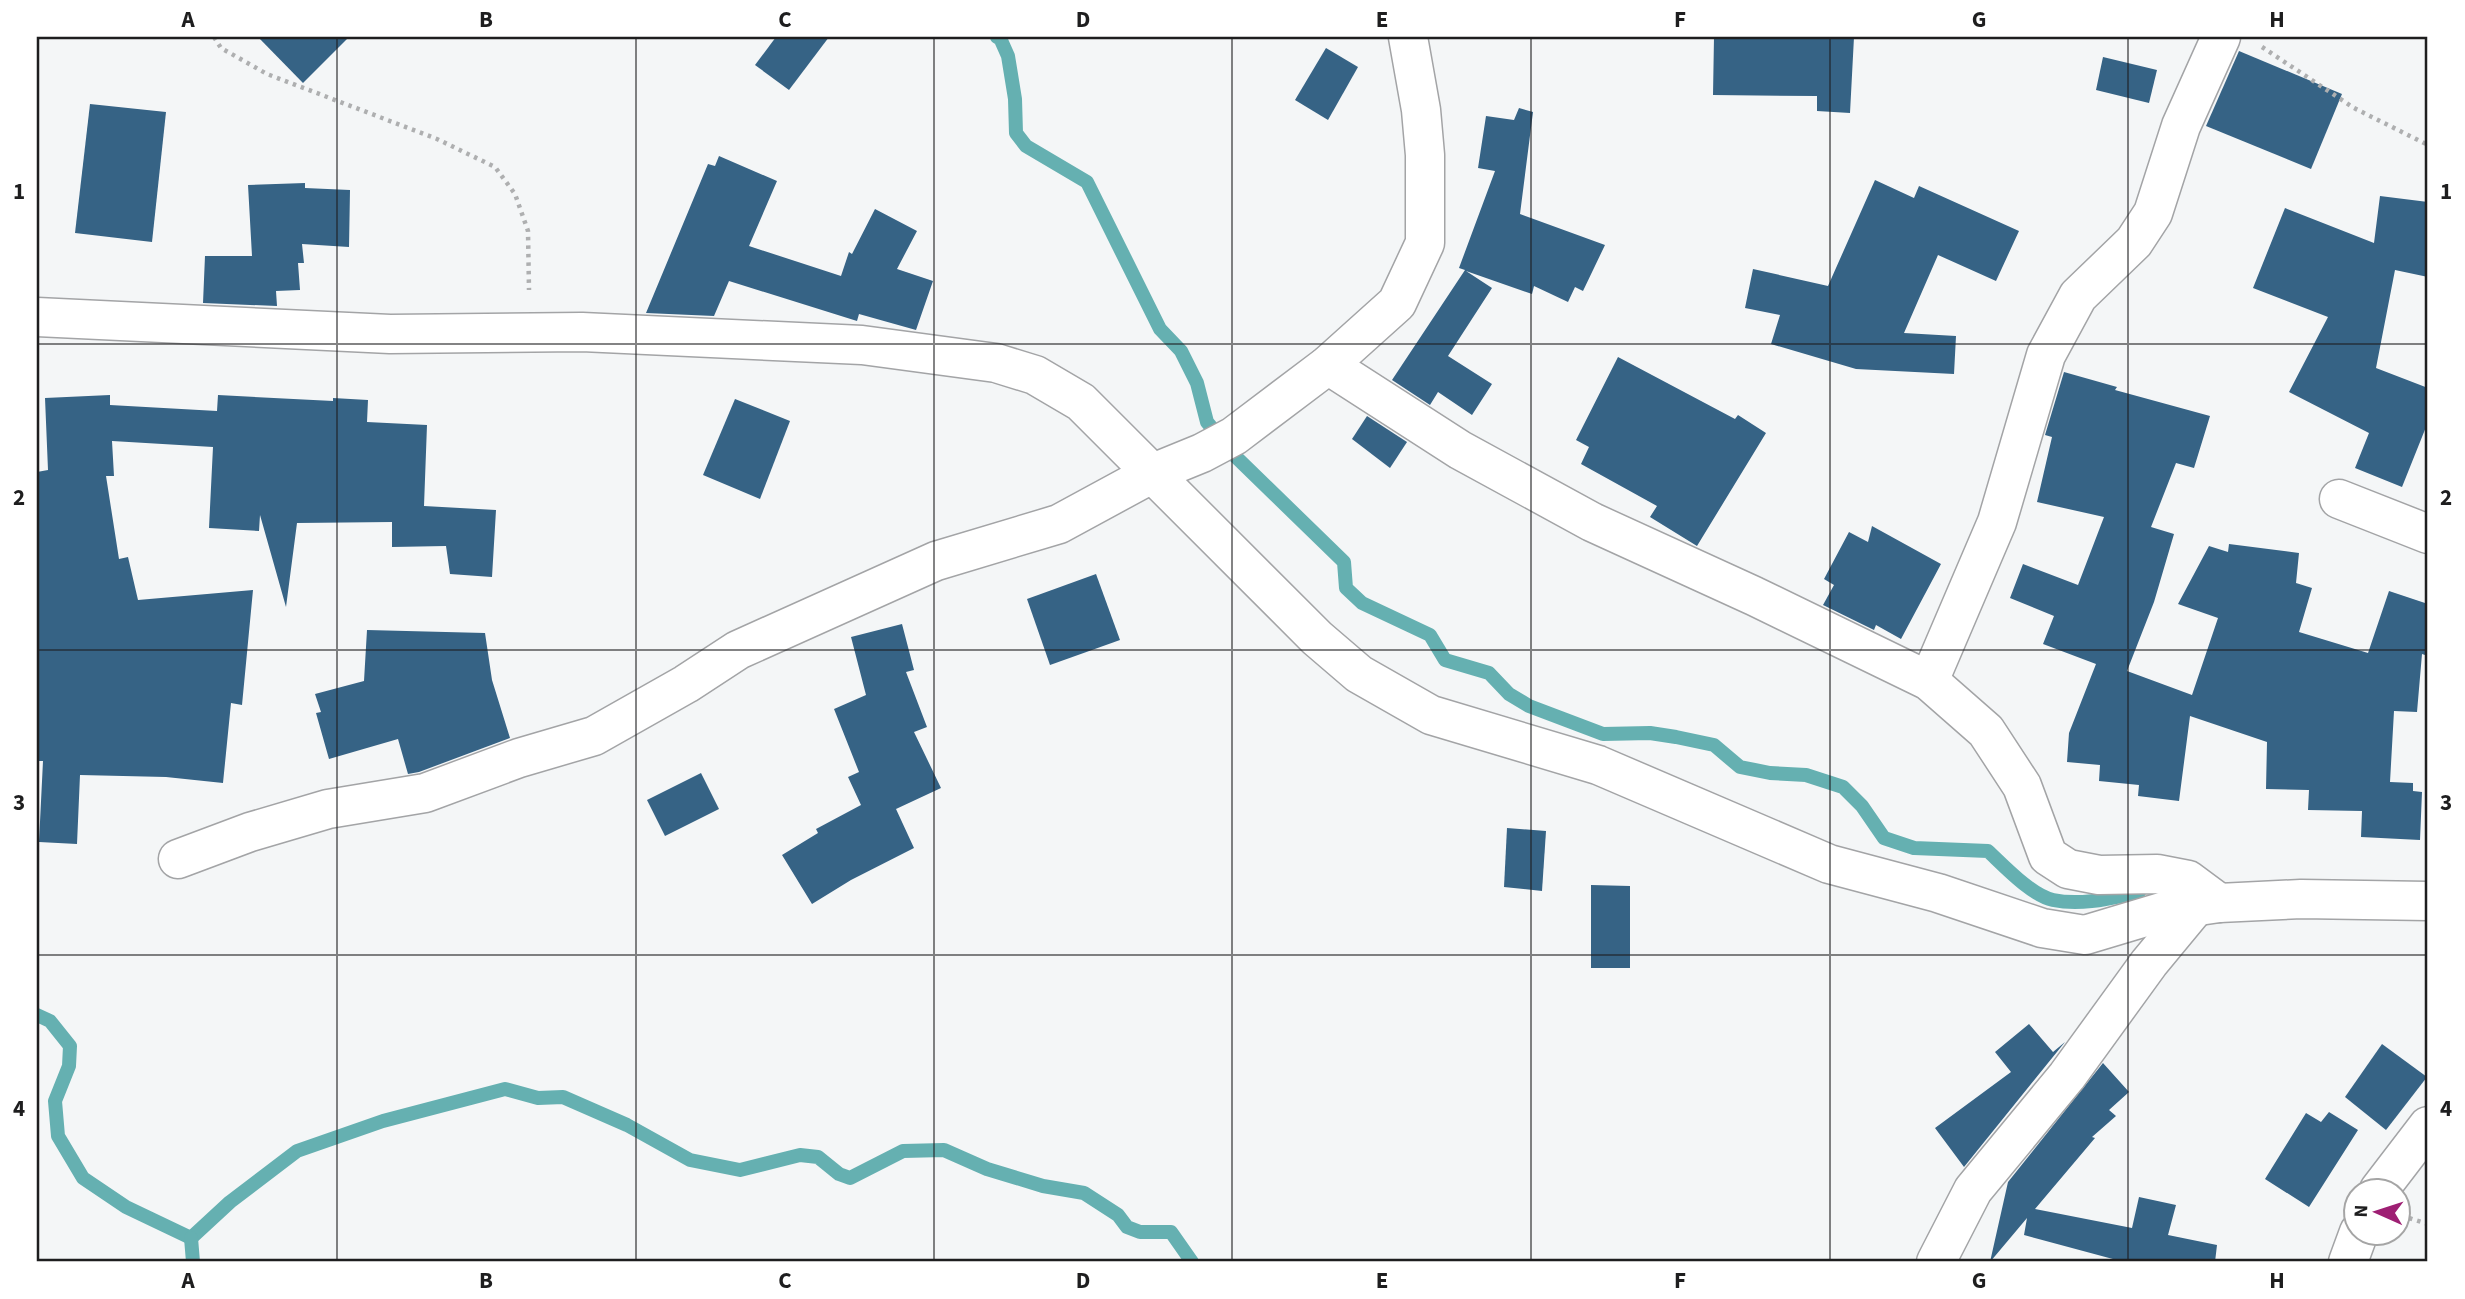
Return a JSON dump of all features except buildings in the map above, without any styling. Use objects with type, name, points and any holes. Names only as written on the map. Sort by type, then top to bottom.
[{"type":"street","points":[[178,859],[250,832],[328,809],[425,793],[519,758],[594,736],[686,684],[738,650],[936,561],[1059,524],[1153,473],[1202,453],[1234,436],[1328,365],[1397,303],[1425,243],[1425,155],[1421,110],[1408,37]]},
{"type":"street","points":[[1929,681],[1997,522],[2046,355],[2078,296],[2134,242],[2153,213],[2181,126],[2221,37]]},
{"type":"street","points":[[37,317],[390,334],[583,332],[862,345],[996,363],[1035,375],[1081,402],[1317,638],[1359,674],[1431,715],[1598,765],[1829,864],[1938,893],[2042,928],[2085,935],[2165,911],[2208,904],[2301,899],[2428,901]]},
{"type":"street","points":[[1328,365],[1460,450],[1592,522],[1754,596],[1929,681],[1986,731],[2022,786],[2048,856],[2068,869],[2099,875],[2157,874],[2188,880],[2208,904]]},
{"type":"street","points":[[2339,499],[2428,534]]},
{"type":"street","points":[[1936,1262],[1973,1190],[2067,1076],[2149,962],[2208,904]]},
{"type":"street","points":[[2390,1176],[2428,1126]]},
{"type":"path","points":[[215,37],[221,48],[267,74],[437,139],[495,167],[515,194],[528,230],[529,333]]},
{"type":"path","points":[[2258,44],[2354,108],[2428,145]]},
{"type":"waterway","points":[[997,37],[1008,56],[1015,99],[1016,133],[1026,146],[1087,182],[1160,329],[1181,351],[1197,383],[1207,422],[1235,456],[1344,562],[1346,588],[1362,603],[1430,635],[1445,660],[1489,673],[1509,694],[1529,706],[1603,734],[1650,733],[1714,745],[1740,767],[1770,773],[1806,775],[1843,787],[1862,806],[1884,838],[1914,848],[1988,851],[2027,886],[2053,900],[2086,902],[2139,892]]},
{"type":"waterway","points":[[37,1015],[50,1021],[70,1046],[69,1066],[55,1101],[58,1136],[83,1178],[126,1207],[191,1238]]},
{"type":"waterway","points":[[191,1238],[230,1202],[297,1151],[383,1121],[505,1089],[538,1098],[563,1097],[627,1125],[690,1160],[740,1170],[800,1155],[818,1157],[839,1174],[850,1178],[903,1151],[944,1150],[987,1169],[1043,1186],[1084,1193],[1118,1215],[1127,1227],[1140,1232],[1171,1232],[1192,1262]]},
{"type":"waterway","points":[[191,1238],[193,1262]]}]
